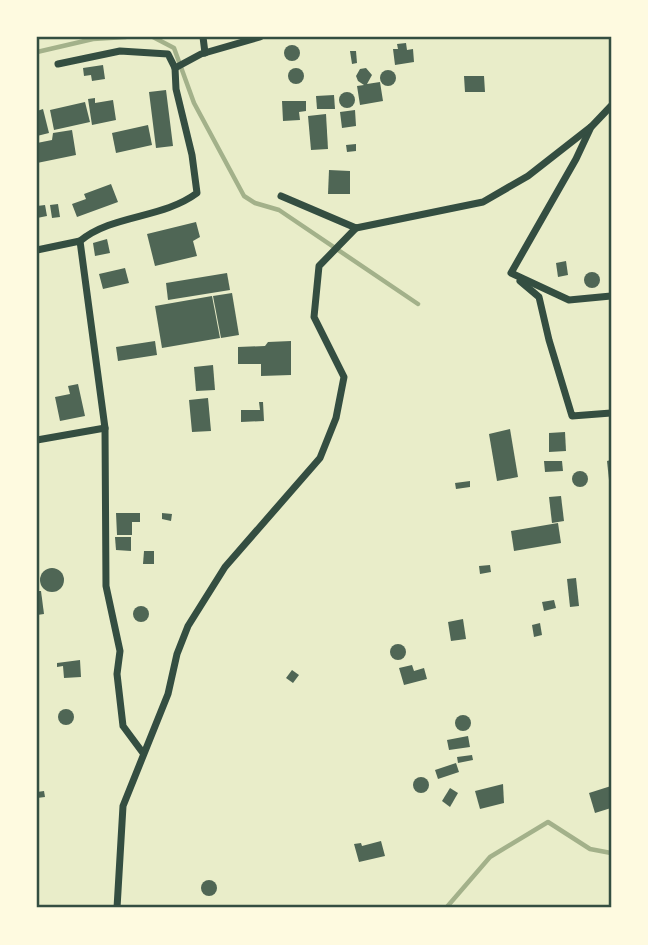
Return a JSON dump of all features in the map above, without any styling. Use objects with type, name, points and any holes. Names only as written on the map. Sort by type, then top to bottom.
[{"type":"street","points":[[202,37],[205,53]]},
{"type":"street","points":[[176,67],[205,53],[260,37]]},
{"type":"street","points":[[37,250],[80,241],[95,229],[181,204],[197,193],[192,155],[176,89],[176,67],[169,54],[120,51],[58,64]]},
{"type":"street","points":[[117,908],[123,806],[168,694],[177,654],[188,626],[226,567],[320,458],[336,418],[344,377],[314,317],[318,266],[356,228],[483,202],[528,176],[592,126],[611,106]]},
{"type":"street","points":[[511,273],[592,126]]},
{"type":"street","points":[[281,196],[356,228]]},
{"type":"street","points":[[80,241],[105,428],[106,586],[120,651],[117,674],[123,726],[143,753]]},
{"type":"street","points":[[511,273],[569,299],[611,296]]},
{"type":"street","points":[[511,273],[539,297],[572,416],[611,413]]},
{"type":"street","points":[[37,440],[105,428]]},
{"type":"building","points":[[406,43],[407,50],[413,49],[414,62],[395,65],[393,49],[398,49],[397,44]]},
{"type":"building","points":[[292,45],[298,47],[298,59],[292,61],[286,59],[284,53],[286,47]]},
{"type":"building","points":[[350,51],[356,51],[357,63],[352,64]]},
{"type":"building","points":[[103,65],[105,79],[92,81],[91,75],[84,76],[83,68]]},
{"type":"building","points":[[296,68],[302,70],[302,82],[296,84],[290,82],[288,76],[290,70]]},
{"type":"building","points":[[366,68],[372,75],[367,84],[380,82],[383,101],[360,105],[357,86],[364,85],[356,76],[360,69]]},
{"type":"building","points":[[388,70],[394,72],[394,84],[388,86],[382,84],[380,78],[382,72]]},
{"type":"building","points":[[464,76],[484,76],[485,92],[465,92]]},
{"type":"building","points":[[166,90],[173,146],[156,148],[149,92]]},
{"type":"building","points":[[347,92],[353,94],[353,106],[347,108],[341,106],[339,100],[341,94]]},
{"type":"building","points":[[334,95],[335,109],[317,109],[316,96]]},
{"type":"building","points":[[95,98],[95,103],[113,100],[116,120],[92,125],[88,99]]},
{"type":"building","points":[[282,101],[306,101],[306,111],[299,112],[300,120],[283,121]]},
{"type":"building","points":[[85,102],[90,122],[54,130],[50,110]]},
{"type":"building","points":[[43,109],[49,133],[37,136],[37,111]]},
{"type":"building","points":[[355,110],[356,126],[342,128],[340,112]]},
{"type":"building","points":[[326,114],[328,149],[311,150],[308,116]]},
{"type":"building","points":[[148,125],[152,145],[116,153],[112,133]]},
{"type":"building","points":[[72,130],[76,155],[37,163],[37,143],[52,140],[53,133]]},
{"type":"building","points":[[356,144],[356,151],[347,152],[346,145]]},
{"type":"building","points":[[329,170],[350,171],[350,194],[328,194]]},
{"type":"building","points":[[111,184],[118,202],[77,217],[72,204],[86,199],[84,194]]},
{"type":"building","points":[[58,204],[60,217],[52,218],[50,205]]},
{"type":"building","points":[[45,205],[47,216],[37,218],[37,206]]},
{"type":"building","points":[[196,222],[200,237],[193,241],[197,256],[155,266],[147,234]]},
{"type":"building","points":[[107,239],[110,253],[95,256],[93,243]]},
{"type":"building","points":[[566,261],[568,275],[558,277],[556,263]]},
{"type":"building","points":[[125,268],[129,283],[103,289],[99,274]]},
{"type":"building","points":[[592,272],[598,274],[598,286],[592,288],[586,286],[584,280],[586,274]]},
{"type":"building","points":[[227,273],[230,290],[168,300],[166,283]]},
{"type":"building","points":[[232,293],[239,335],[221,338],[213,296]]},
{"type":"building","points":[[212,296],[220,338],[162,348],[155,306]]},
{"type":"building","points":[[155,341],[157,355],[118,361],[116,347]]},
{"type":"building","points":[[291,341],[291,375],[261,376],[261,364],[238,364],[238,347]]},
{"type":"building","points":[[213,365],[215,390],[196,391],[194,367]]},
{"type":"building","points":[[78,384],[85,416],[60,421],[55,397],[70,394],[68,386]]},
{"type":"building","points":[[208,398],[211,431],[192,432],[189,400]]},
{"type":"building","points":[[259,402],[263,402],[264,421],[241,422],[241,410],[260,410]]},
{"type":"building","points":[[510,429],[518,477],[497,481],[489,434]]},
{"type":"building","points":[[565,432],[566,451],[549,452],[549,433]]},
{"type":"building","points":[[611,460],[611,480],[609,480],[607,461]]},
{"type":"building","points":[[544,461],[562,461],[563,471],[545,472]]},
{"type":"building","points":[[580,471],[586,473],[586,485],[580,487],[574,485],[572,479],[574,473]]},
{"type":"building","points":[[470,481],[470,487],[456,489],[455,483]]},
{"type":"building","points":[[561,496],[564,521],[552,523],[549,497]]},
{"type":"building","points":[[116,513],[140,513],[140,522],[132,522],[132,535],[117,535]]},
{"type":"building","points":[[162,513],[172,514],[171,521],[162,519]]},
{"type":"building","points":[[558,523],[561,543],[514,551],[511,531]]},
{"type":"building","points":[[115,537],[131,537],[131,551],[116,550]]},
{"type":"building","points":[[144,551],[154,551],[154,564],[143,564]]},
{"type":"building","points":[[490,565],[491,572],[480,574],[479,566]]},
{"type":"building","points":[[52,568],[60,572],[64,580],[60,588],[52,592],[44,588],[40,580],[44,572]]},
{"type":"building","points":[[576,578],[579,606],[570,607],[567,579]]},
{"type":"building","points":[[37,591],[41,591],[44,614],[37,615]]},
{"type":"building","points":[[554,600],[556,608],[544,611],[542,602]]},
{"type":"building","points":[[141,606],[147,608],[147,620],[141,622],[135,620],[133,614],[135,608]]},
{"type":"building","points":[[463,619],[466,639],[451,641],[448,622]]},
{"type":"building","points":[[540,623],[542,635],[534,637],[532,625]]},
{"type":"building","points":[[398,644],[404,646],[404,658],[398,660],[392,658],[390,652],[392,646]]},
{"type":"building","points":[[80,660],[81,677],[64,678],[63,666],[57,667],[57,663]]},
{"type":"building","points":[[412,665],[414,671],[424,668],[427,679],[404,685],[399,668]]},
{"type":"building","points":[[292,670],[299,675],[293,683],[286,678]]},
{"type":"building","points":[[66,709],[72,711],[72,723],[66,725],[60,723],[58,717],[60,711]]},
{"type":"building","points":[[463,715],[469,717],[469,729],[463,731],[457,729],[455,723],[457,717]]},
{"type":"building","points":[[468,736],[470,747],[449,750],[447,740]]},
{"type":"building","points":[[472,755],[473,760],[458,763],[457,757]]},
{"type":"building","points":[[456,763],[459,772],[438,779],[435,770]]},
{"type":"building","points":[[421,777],[427,779],[427,791],[421,793],[415,791],[413,785],[415,779]]},
{"type":"building","points":[[503,784],[504,803],[480,809],[475,791]]},
{"type":"building","points":[[611,786],[611,808],[595,813],[589,793]]},
{"type":"building","points":[[450,788],[458,793],[450,807],[442,801]]},
{"type":"building","points":[[44,791],[45,797],[37,798],[37,792]]},
{"type":"building","points":[[381,841],[385,856],[359,862],[354,844],[361,843],[362,846]]},
{"type":"building","points":[[209,880],[215,882],[215,894],[209,896],[203,894],[201,888],[203,882]]},
{"type":"waterway","points":[[37,52],[93,39],[126,37]]},
{"type":"waterway","points":[[153,37],[174,48],[194,103],[244,196],[255,203],[279,210],[418,304]]},
{"type":"waterway","points":[[446,908],[490,857],[548,822],[590,849],[611,853]]}]
